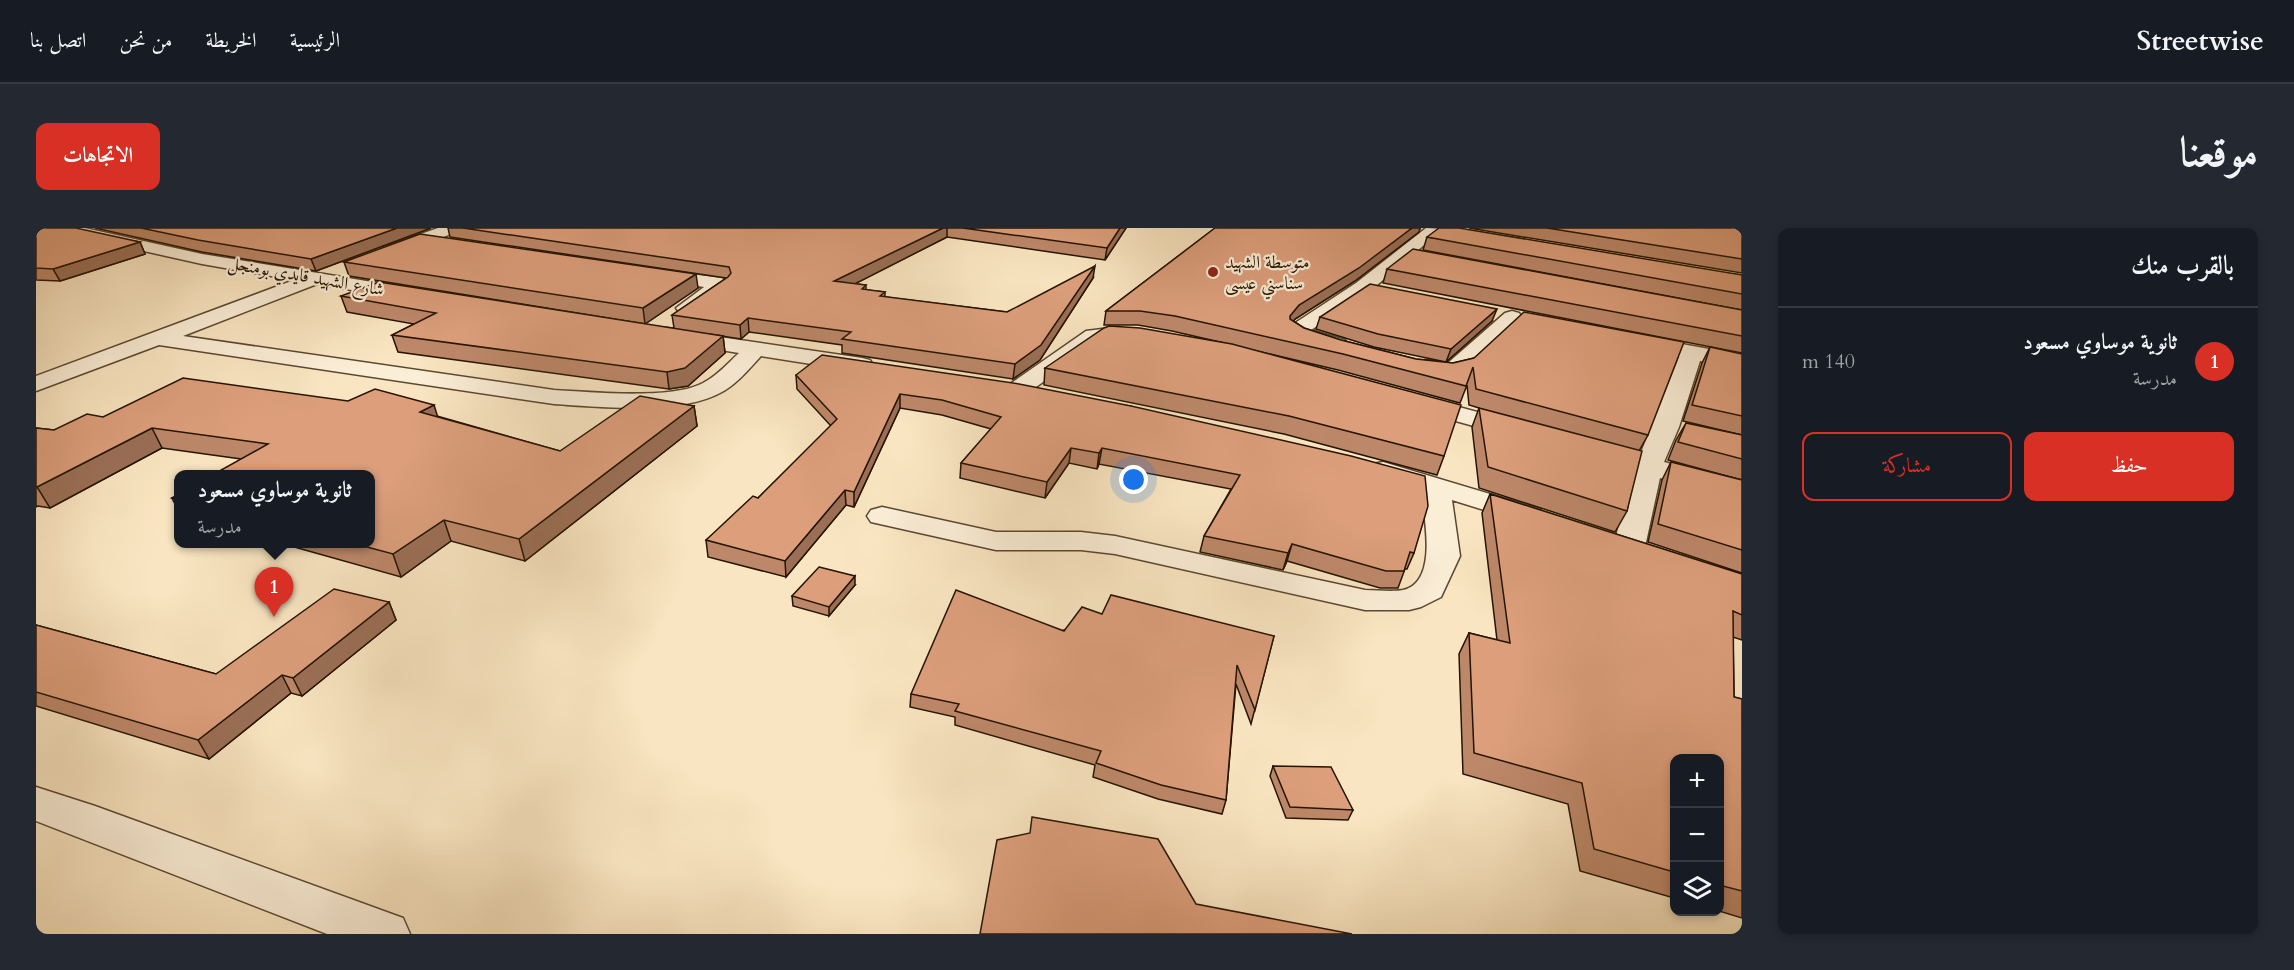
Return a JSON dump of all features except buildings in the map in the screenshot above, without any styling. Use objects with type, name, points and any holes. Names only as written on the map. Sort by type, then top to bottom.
[{"type":"street","name":"شارع الشهيد قايدي بومنجل","points":[[63,228],[202,259],[432,298]]},
{"type":"street","points":[[1354,349],[1309,338],[1299,329],[1363,286],[1436,230]]},
{"type":"street","points":[[369,259],[421,240],[454,236]]},
{"type":"street","points":[[1404,253],[1426,258]]},
{"type":"street","points":[[36,384],[348,267]]},
{"type":"street","points":[[640,272],[721,284],[665,328],[757,348],[887,369]]},
{"type":"street","points":[[1363,286],[1384,291]]},
{"type":"street","points":[[1407,363],[1440,370],[1454,369],[1512,317]]},
{"type":"street","points":[[1051,396],[1006,387],[1094,336],[1114,333],[1142,335]]},
{"type":"street","points":[[155,338],[554,397],[605,400],[658,399],[685,396],[711,389],[757,348]]},
{"type":"street","points":[[1615,338],[1742,362]]},
{"type":"street","points":[[1629,548],[1649,466],[1677,430],[1692,352]]},
{"type":"street","points":[[1397,397],[1534,435]]},
{"type":"street","points":[[1569,444],[1742,491]]},
{"type":"street","points":[[1364,465],[1549,522]]},
{"type":"street","points":[[882,516],[996,541],[1081,541],[1116,545],[1365,600],[1408,600],[1429,590],[1443,556],[1435,485]]},
{"type":"street","points":[[36,804],[79,818],[385,934]]},
{"type":"place","name":"متوسطة الشهيد سناسني عيسى","points":[[1213,272]]},
{"type":"place","name":"ثانوية موساوي مسعود","points":[[274,617]]}]
